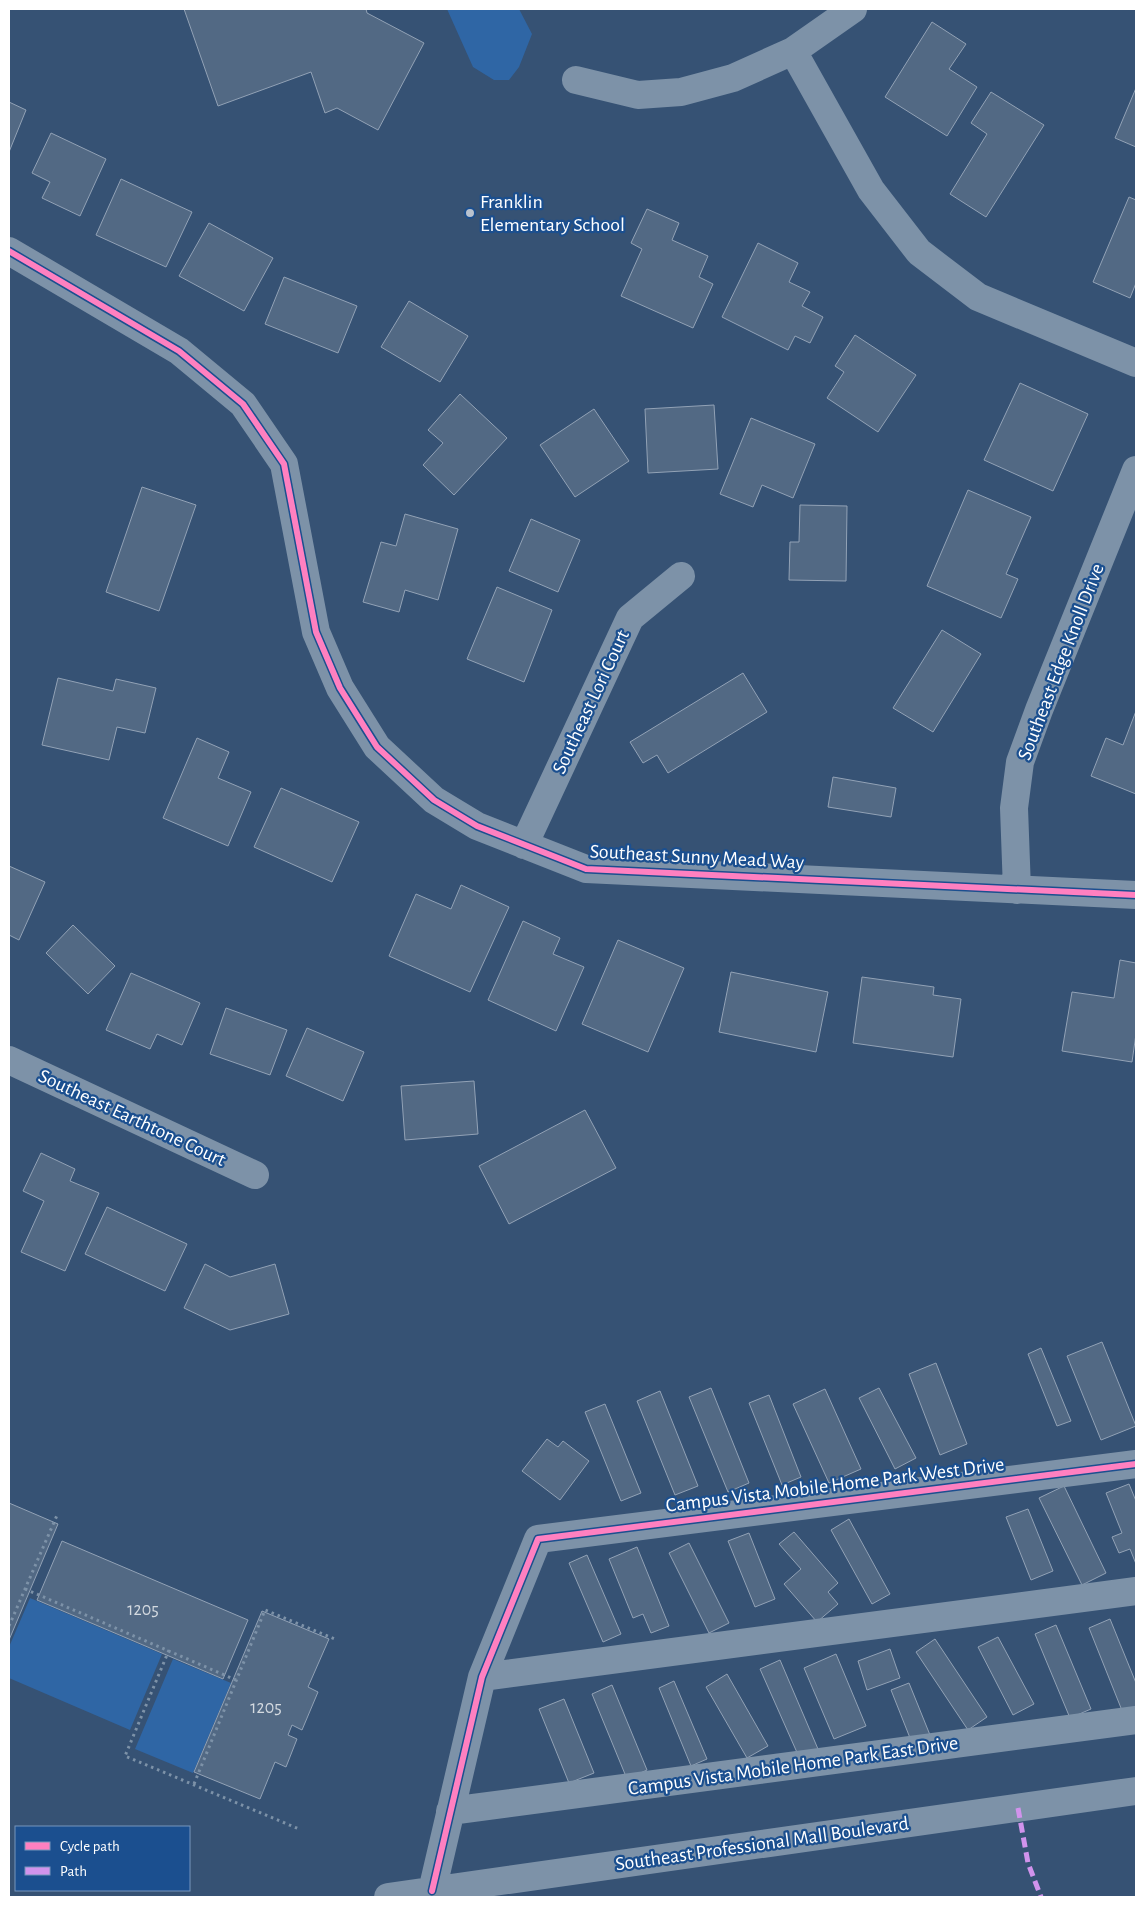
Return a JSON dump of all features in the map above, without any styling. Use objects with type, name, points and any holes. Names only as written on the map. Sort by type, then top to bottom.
[{"type":"street","points":[[576,80],[638,95],[681,92],[733,78],[793,51],[853,9]]},
{"type":"street","points":[[793,51],[871,190],[919,252],[978,297],[1136,363]]},
{"type":"street","name":"Southeast Sunny Mead Way","points":[[9,250],[179,351],[243,404],[284,464],[316,632],[340,688],[377,747],[434,800],[477,826],[586,869],[1136,895]]},
{"type":"street","name":"Southeast Edge Knoll Drive","points":[[1017,890],[1014,808],[1020,762],[1039,710],[1136,470]]},
{"type":"street","name":"Southeast Lori Court","points":[[524,845],[630,618],[681,576]]},
{"type":"street","name":"Southeast Earthtone Court","points":[[9,1060],[255,1176]]},
{"type":"street","name":"Campus Vista Mobile Home Park West Drive","points":[[482,1677],[538,1539],[1136,1464]]},
{"type":"street","points":[[432,1891],[482,1677],[1136,1591]]},
{"type":"street","name":"Campus Vista Mobile Home Park East Drive","points":[[450,1811],[1136,1720]]},
{"type":"street","name":"Southeast Professional Mall Boulevard","points":[[388,1897],[1136,1791]]},
{"type":"path","points":[[9,1626],[58,1513]]},
{"type":"path","points":[[25,1589],[236,1680]]},
{"type":"path","points":[[194,1784],[265,1610],[335,1639]]},
{"type":"path","points":[[169,1650],[125,1756],[299,1829]]},
{"type":"shaded area","points":[[447,9],[519,9],[532,34],[519,67],[509,80],[494,80],[473,67]]},
{"type":"shaded area","points":[[30,1598],[162,1654],[130,1730],[9,1678],[9,1647]]},
{"type":"shaded area","points":[[173,1659],[231,1683],[193,1773],[135,1749]]},
{"type":"building","points":[[184,9],[366,9],[367,13],[424,43],[378,130],[337,108],[325,113],[311,72],[218,106]]},
{"type":"building","points":[[932,22],[966,44],[949,69],[977,87],[947,136],[885,97]]},
{"type":"building","points":[[1136,88],[1136,147],[1115,138]]},
{"type":"building","points":[[991,92],[1044,125],[986,217],[950,194],[987,134],[971,123]]},
{"type":"building","points":[[9,102],[26,110],[9,152]]},
{"type":"building","points":[[51,133],[106,159],[80,216],[42,198],[50,182],[32,173]]},
{"type":"building","points":[[121,179],[192,212],[166,267],[96,235]]},
{"type":"building","points":[[1129,197],[1136,200],[1136,283],[1130,298],[1093,282]]},
{"type":"building","points":[[647,209],[679,223],[672,240],[708,256],[699,277],[713,284],[693,328],[621,296],[642,249],[631,243]]},
{"type":"building","points":[[209,223],[273,258],[244,311],[179,276]]},
{"type":"building","points":[[758,243],[798,263],[789,282],[810,292],[802,306],[823,317],[810,343],[795,336],[788,350],[722,317]]},
{"type":"building","points":[[284,277],[357,306],[338,353],[265,324]]},
{"type":"building","points":[[409,301],[468,336],[440,382],[381,347]]},
{"type":"building","points":[[855,335],[916,375],[878,432],[827,398],[844,372],[835,366]]},
{"type":"building","points":[[1020,383],[1088,414],[1053,491],[984,460]]},
{"type":"building","points":[[460,394],[507,438],[454,495],[423,465],[443,443],[428,430]]},
{"type":"building","points":[[714,405],[718,469],[648,473],[645,409]]},
{"type":"building","points":[[594,409],[629,461],[575,497],[540,445]]},
{"type":"building","points":[[751,418],[815,444],[793,498],[762,485],[753,507],[720,494]]},
{"type":"building","points":[[142,487],[196,505],[159,611],[106,592]]},
{"type":"building","points":[[968,490],[1031,517],[1006,574],[1018,579],[1001,618],[927,586]]},
{"type":"building","points":[[800,505],[847,506],[846,581],[789,580],[790,542],[799,542]]},
{"type":"building","points":[[405,514],[458,529],[438,600],[405,590],[399,612],[363,602],[381,542],[396,546]]},
{"type":"building","points":[[531,519],[580,540],[558,592],[509,571]]},
{"type":"building","points":[[497,587],[552,610],[524,682],[467,659]]},
{"type":"building","points":[[942,630],[981,654],[933,732],[893,708]]},
{"type":"building","points":[[743,673],[767,712],[668,773],[657,755],[643,763],[630,742]]},
{"type":"building","points":[[58,678],[113,691],[116,679],[156,688],[145,733],[117,727],[109,760],[42,745]]},
{"type":"building","points":[[1136,711],[1136,794],[1091,776],[1106,738],[1123,745]]},
{"type":"building","points":[[197,738],[229,752],[218,778],[251,792],[228,846],[163,818]]},
{"type":"building","points":[[833,777],[896,788],[891,817],[828,807]]},
{"type":"building","points":[[281,788],[359,822],[332,882],[254,847]]},
{"type":"building","points":[[9,866],[45,882],[19,940],[9,935]]},
{"type":"building","points":[[461,885],[509,907],[470,992],[389,956],[416,894],[451,909]]},
{"type":"building","points":[[523,921],[560,938],[553,954],[584,967],[556,1031],[488,1000]]},
{"type":"building","points":[[73,925],[115,966],[88,994],[46,953]]},
{"type":"building","points":[[618,940],[684,968],[648,1052],[582,1024]]},
{"type":"building","points":[[1120,960],[1136,963],[1136,1034],[1132,1062],[1062,1051],[1072,992],[1114,998]]},
{"type":"building","points":[[731,972],[828,992],[816,1052],[719,1032]]},
{"type":"building","points":[[131,973],[200,1003],[182,1045],[157,1034],[150,1049],[106,1030]]},
{"type":"building","points":[[862,977],[934,987],[933,995],[961,999],[953,1057],[853,1043]]},
{"type":"building","points":[[226,1008],[287,1030],[270,1075],[210,1054]]},
{"type":"building","points":[[307,1028],[364,1052],[343,1101],[286,1076]]},
{"type":"building","points":[[474,1081],[478,1134],[405,1140],[401,1086]]},
{"type":"building","points":[[585,1110],[616,1168],[509,1224],[479,1166]]},
{"type":"building","points":[[41,1153],[75,1169],[70,1181],[99,1193],[65,1271],[21,1252],[44,1201],[23,1191]]},
{"type":"building","points":[[107,1207],[187,1244],[165,1291],[85,1254]]},
{"type":"building","points":[[205,1264],[230,1277],[275,1264],[289,1314],[230,1330],[184,1308]]},
{"type":"building","points":[[1102,1342],[1136,1426],[1101,1440],[1067,1356]]},
{"type":"building","points":[[1041,1348],[1071,1421],[1057,1426],[1028,1354]]},
{"type":"building","points":[[936,1363],[967,1444],[940,1455],[909,1374]]},
{"type":"building","points":[[711,1388],[749,1483],[728,1492],[689,1397]]},
{"type":"building","points":[[879,1388],[916,1458],[895,1469],[859,1398]]},
{"type":"building","points":[[825,1389],[861,1469],[829,1483],[793,1404]]},
{"type":"building","points":[[660,1391],[698,1486],[675,1495],[637,1401]]},
{"type":"building","points":[[769,1395],[801,1477],[782,1485],[749,1403]]},
{"type":"building","points":[[605,1404],[641,1493],[621,1501],[585,1412]]},
{"type":"building","points":[[547,1439],[558,1447],[563,1441],[589,1461],[560,1500],[522,1471]]},
{"type":"building","points":[[1129,1484],[1136,1501],[1136,1564],[1130,1549],[1119,1553],[1112,1537],[1122,1533],[1106,1493]]},
{"type":"building","points":[[1064,1486],[1106,1573],[1082,1585],[1039,1498]]},
{"type":"building","points":[[9,1503],[58,1524],[9,1640]]},
{"type":"building","points":[[1028,1509],[1053,1571],[1031,1580],[1006,1517]]},
{"type":"building","points":[[849,1519],[890,1594],[872,1604],[831,1530]]},
{"type":"building","points":[[794,1532],[838,1583],[828,1592],[838,1604],[817,1622],[784,1584],[801,1569],[779,1544]]},
{"type":"building","points":[[749,1533],[775,1599],[755,1607],[728,1541]]},
{"type":"building","points":[[62,1541],[248,1620],[223,1679],[37,1600]]},
{"type":"building","points":[[689,1543],[729,1623],[709,1633],[669,1553]]},
{"type":"building","points":[[637,1547],[669,1626],[651,1633],[643,1614],[633,1618],[609,1559]]},
{"type":"building","points":[[587,1555],[621,1634],[603,1642],[569,1563]]},
{"type":"building","points":[[262,1611],[329,1639],[308,1687],[318,1692],[302,1730],[292,1725],[288,1735],[297,1739],[286,1767],[275,1762],[260,1799],[194,1772]]},
{"type":"building","points":[[1110,1619],[1136,1683],[1136,1708],[1123,1713],[1089,1628]]},
{"type":"building","points":[[1056,1625],[1091,1709],[1070,1718],[1035,1634]]},
{"type":"building","points":[[998,1637],[1034,1704],[1013,1715],[978,1647]]},
{"type":"building","points":[[935,1639],[987,1717],[968,1730],[916,1652]]},
{"type":"building","points":[[890,1649],[900,1678],[867,1690],[858,1661]]},
{"type":"building","points":[[836,1654],[866,1726],[834,1739],[804,1668]]},
{"type":"building","points":[[780,1660],[818,1749],[799,1757],[760,1669]]},
{"type":"building","points":[[727,1674],[768,1746],[747,1758],[706,1687]]},
{"type":"building","points":[[674,1681],[707,1759],[691,1766],[659,1688]]},
{"type":"building","points":[[909,1683],[930,1735],[912,1743],[891,1690]]},
{"type":"building","points":[[612,1685],[647,1770],[627,1779],[592,1694]]},
{"type":"building","points":[[564,1699],[594,1773],[569,1783],[539,1709]]},
{"type":"marked path","points":[[1018,1808],[1028,1863],[1041,1897]]},
{"type":"cycle path","points":[[9,251],[179,351],[243,404],[284,464],[316,632],[340,688],[377,747],[434,800],[477,826],[586,869],[1136,895]]},
{"type":"cycle path","points":[[432,1891],[482,1677],[538,1539],[1136,1464]]},
{"type":"place","name":"Franklin Elementary School","points":[[470,213]]}]
